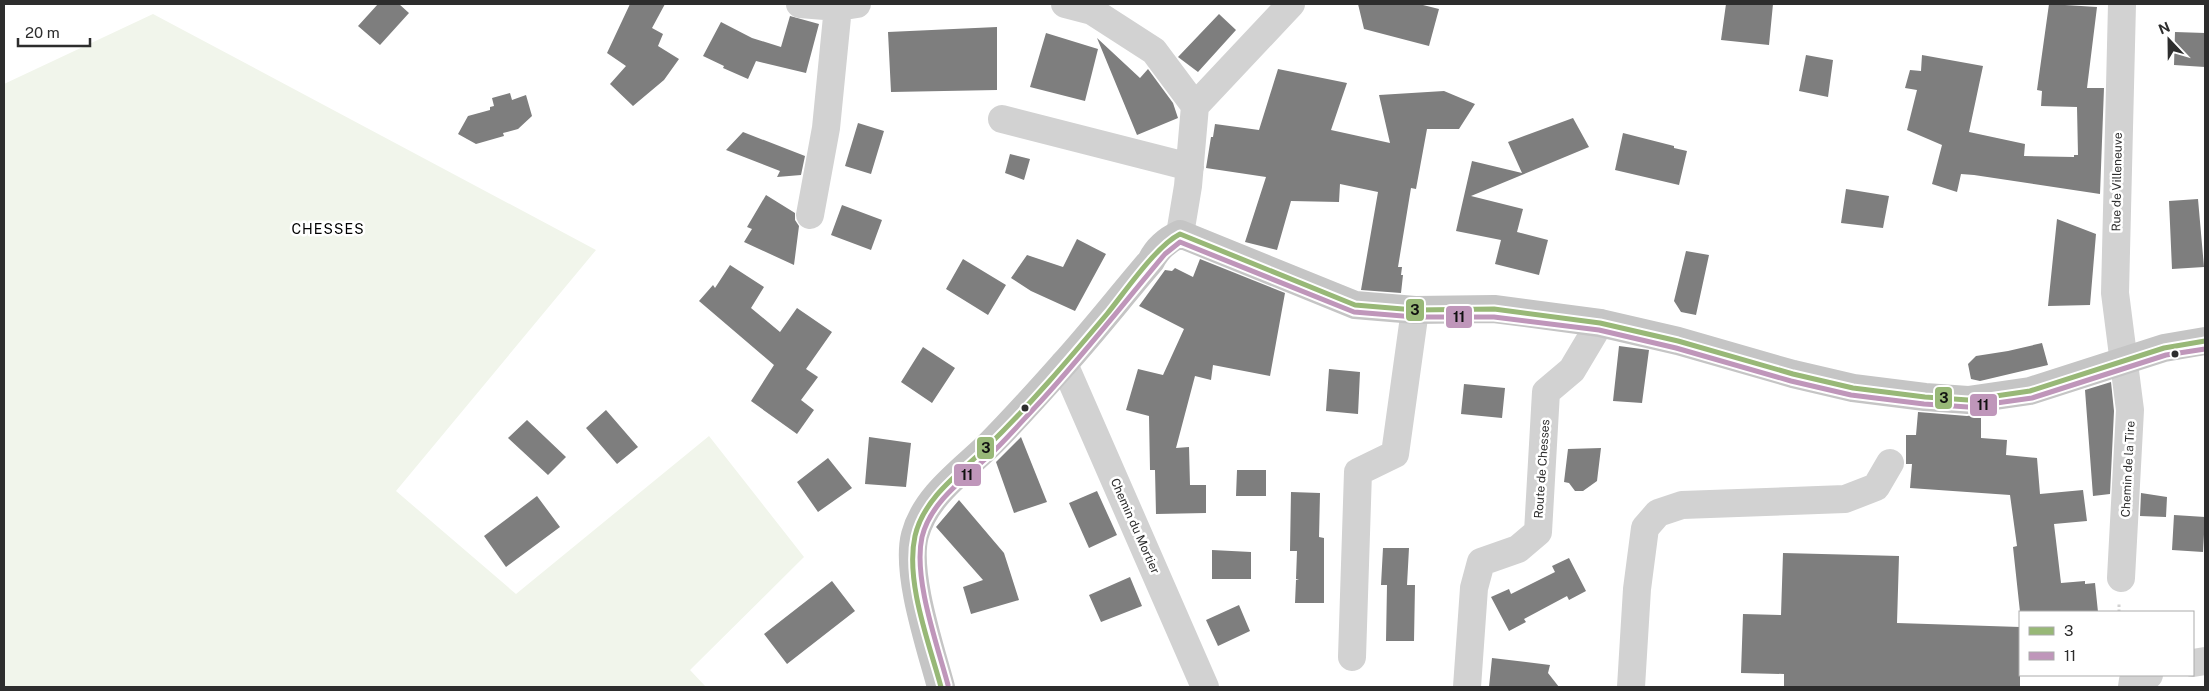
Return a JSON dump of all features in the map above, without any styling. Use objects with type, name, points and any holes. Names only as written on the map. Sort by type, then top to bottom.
[{"type":"main road","points":[[941,687],[920,605],[913,559],[915,536],[924,515],[950,479],[988,445],[1064,364],[1151,261],[1156,252],[1171,238],[1180,234],[1355,305],[1415,310],[1494,309],[1600,323],[1678,341],[1793,374],[1852,388],[1933,398],[1968,400],[2030,391],[2124,360],[2174,346],[2205,341]]},
{"type":"street","points":[[800,4],[848,5],[810,215]]},
{"type":"street","points":[[1065,4],[1092,11],[1154,51],[1195,106]]},
{"type":"street","points":[[1180,234],[1190,168],[1195,106],[1291,4]]},
{"type":"street","name":"Rue de Villeneuve","points":[[2122,4],[2116,293],[2124,360]]},
{"type":"street","points":[[1002,119],[1190,168]]},
{"type":"street","points":[[1352,657],[1358,472],[1395,454],[1415,310]]},
{"type":"street","name":"Route de Chesses","points":[[1467,687],[1474,588],[1481,562],[1518,549],[1538,532],[1546,392],[1572,370],[1600,323]]},
{"type":"street","name":"Chemin de la Tire","points":[[2121,578],[2130,410],[2124,360]]},
{"type":"street","name":"Chemin du Mortier","points":[[1064,364],[1205,687]]},
{"type":"street","points":[[1631,687],[1637,589],[1645,528],[1658,513],[1682,505],[1845,498],[1876,487],[1890,463]]},
{"type":"street","points":[[2132,687],[2133,680],[2146,676]]},
{"type":"shaded area","points":[[153,14],[596,250],[396,491],[516,594],[709,436],[804,557],[690,670],[706,687],[4,687],[4,84]]},
{"type":"building","points":[[378,4],[399,4],[409,13],[380,45],[358,26]]},
{"type":"building","points":[[630,4],[665,4],[652,28],[663,34],[658,46],[679,59],[664,80],[633,106],[610,84],[626,66],[607,53]]},
{"type":"building","points":[[1358,4],[1419,4],[1439,9],[1429,46],[1364,29]]},
{"type":"building","points":[[1726,4],[1773,4],[1769,45],[1721,40]]},
{"type":"building","points":[[2049,4],[2097,7],[2087,88],[2104,88],[2100,194],[1961,174],[1957,192],[1932,184],[1942,145],[1907,130],[1917,90],[1905,88],[1910,70],[1921,71],[1922,55],[1983,66],[1969,132],[2025,144],[2024,156],[2074,157],[2074,155],[2078,155],[2077,107],[2041,106],[2042,91],[2037,90]]},
{"type":"building","points":[[1219,14],[1236,30],[1198,72],[1178,57]]},
{"type":"building","points":[[790,16],[819,24],[806,73],[756,61],[748,79],[723,68],[724,66],[703,56],[721,22],[752,38],[781,47]]},
{"type":"building","points":[[997,27],[997,90],[891,92],[888,32]]},
{"type":"building","points":[[2175,32],[2205,33],[2205,67],[2174,65]]},
{"type":"building","points":[[1046,33],[1098,49],[1085,101],[1030,87]]},
{"type":"building","points":[[1097,38],[1140,78],[1148,69],[1173,103],[1178,118],[1137,135]]},
{"type":"building","points":[[1806,55],[1833,60],[1828,97],[1799,91]]},
{"type":"building","points":[[1278,69],[1347,83],[1331,130],[1390,143],[1379,95],[1444,91],[1475,104],[1459,129],[1427,129],[1416,189],[1411,188],[1398,267],[1402,267],[1401,275],[1403,275],[1401,293],[1361,290],[1378,192],[1340,184],[1339,202],[1291,201],[1277,250],[1245,242],[1266,177],[1206,168],[1211,137],[1213,137],[1215,124],[1259,130]]},
{"type":"building","points":[[510,93],[512,100],[526,95],[532,116],[518,129],[503,133],[504,136],[476,144],[458,134],[468,116],[490,110],[490,107],[494,106],[492,98]]},
{"type":"building","points":[[1573,118],[1589,147],[1471,196],[1523,209],[1517,232],[1548,240],[1539,275],[1495,264],[1501,240],[1456,231],[1472,161],[1522,173],[1508,142]]},
{"type":"building","points":[[858,123],[884,131],[871,174],[845,166]]},
{"type":"building","points":[[743,132],[805,156],[801,175],[777,177],[780,171],[726,150]]},
{"type":"building","points":[[1623,133],[1687,151],[1679,185],[1615,170]]},
{"type":"building","points":[[1010,154],[1030,159],[1024,180],[1005,173]]},
{"type":"building","points":[[1846,189],[1889,196],[1883,228],[1841,223]]},
{"type":"building","points":[[766,195],[795,213],[795,220],[799,226],[794,265],[744,242],[752,229],[747,227]]},
{"type":"building","points":[[2198,199],[2204,267],[2172,269],[2169,201]]},
{"type":"building","points":[[842,205],[882,220],[871,250],[831,235]]},
{"type":"building","points":[[2057,219],[2096,234],[2090,305],[2048,306]]},
{"type":"building","points":[[1077,239],[1106,254],[1075,311],[1031,291],[1011,278],[1027,255],[1063,267]]},
{"type":"building","points":[[1686,251],[1709,255],[1696,315],[1681,312],[1674,301]]},
{"type":"building","points":[[963,259],[1006,285],[988,315],[946,289]]},
{"type":"building","points":[[1200,259],[1285,293],[1270,376],[1213,365],[1211,380],[1195,376],[1176,448],[1189,447],[1190,485],[1206,485],[1206,513],[1156,514],[1155,470],[1150,470],[1149,416],[1126,410],[1138,369],[1163,375],[1184,329],[1139,306],[1165,270],[1172,271],[1175,268],[1193,277]]},
{"type":"building","points":[[730,265],[764,287],[751,308],[780,332],[797,308],[832,332],[806,369],[818,377],[801,400],[814,410],[797,434],[751,401],[774,365],[699,301],[713,285],[715,288]]},
{"type":"building","points":[[2042,343],[2048,365],[1980,381],[1971,379],[1968,364],[1976,356]]},
{"type":"building","points":[[1619,346],[1649,350],[1642,403],[1613,401]]},
{"type":"building","points":[[923,347],[955,368],[932,403],[901,382]]},
{"type":"building","points":[[1329,369],[1360,372],[1358,414],[1326,411]]},
{"type":"building","points":[[2111,382],[2114,411],[2110,494],[2093,496],[2085,390]]},
{"type":"building","points":[[1464,384],[1505,388],[1502,418],[1461,414]]},
{"type":"building","points":[[606,410],[638,447],[617,464],[586,428]]},
{"type":"building","points":[[1918,412],[1967,416],[1981,414],[1981,438],[2007,440],[2006,455],[2037,458],[2040,494],[2083,490],[2087,521],[2054,524],[2061,583],[2085,581],[2085,584],[2095,583],[2098,611],[2020,611],[2013,547],[2017,546],[2010,495],[1910,488],[1912,464],[1906,464],[1906,435],[1916,435]]},
{"type":"building","points":[[527,420],[566,457],[548,475],[508,438]]},
{"type":"building","points":[[869,437],[911,443],[906,487],[865,484]]},
{"type":"building","points":[[1021,437],[1047,502],[1014,513],[996,462]]},
{"type":"building","points":[[1601,448],[1597,481],[1583,491],[1575,491],[1569,483],[1564,482],[1568,449]]},
{"type":"building","points":[[828,458],[852,488],[818,512],[797,482]]},
{"type":"building","points":[[1237,470],[1266,470],[1266,496],[1236,496]]},
{"type":"building","points":[[1097,491],[1117,535],[1089,548],[1069,503]]},
{"type":"building","points":[[1291,492],[1320,493],[1319,537],[1324,538],[1324,603],[1295,603],[1296,580],[1299,579],[1296,579],[1297,551],[1290,551]]},
{"type":"building","points":[[2141,493],[2167,497],[2166,517],[2140,516]]},
{"type":"building","points":[[537,496],[560,527],[506,567],[484,536]]},
{"type":"building","points":[[959,500],[1004,553],[1019,600],[971,614],[963,587],[983,580],[936,527]]},
{"type":"building","points":[[2174,515],[2205,517],[2203,552],[2172,550]]},
{"type":"building","points":[[1383,548],[1409,548],[1407,585],[1415,585],[1414,641],[1386,641],[1387,585],[1381,585]]},
{"type":"building","points":[[1212,550],[1251,552],[1251,579],[1212,579]]},
{"type":"building","points":[[1783,553],[1899,556],[1897,623],[2019,627],[2020,687],[1784,687],[1784,674],[1741,673],[1743,614],[1781,615]]},
{"type":"building","points":[[1569,558],[1586,591],[1569,600],[1567,596],[1524,619],[1526,622],[1509,631],[1491,597],[1509,589],[1511,594],[1555,572],[1552,566]]},
{"type":"building","points":[[1130,577],[1142,606],[1101,622],[1089,595]]},
{"type":"building","points":[[832,581],[855,611],[787,664],[764,634]]},
{"type":"building","points":[[1239,605],[1250,631],[1218,646],[1206,620]]},
{"type":"building","points":[[1492,658],[1550,665],[1548,673],[1559,687],[1489,687]]},
{"type":"transit line","name":"3","points":[[941,687],[920,612],[913,572],[915,536],[926,509],[945,486],[988,446],[1049,381],[1161,248],[1180,234],[1355,305],[1415,310],[1494,309],[1600,323],[1678,341],[1793,374],[1853,388],[1925,397],[1968,400],[2030,391],[2164,348],[2205,341]]},
{"type":"transit line","name":"11","points":[[948,685],[923,591],[921,572],[920,553],[922,537],[933,511],[962,479],[994,451],[1041,401],[1165,254],[1180,242],[1354,312],[1415,317],[1494,317],[1599,330],[1676,348],[1791,381],[1851,395],[1924,404],[1968,407],[2032,398],[2166,355],[2205,349]]},
{"type":"district","name":"CHESSES","points":[[328,229]]}]
